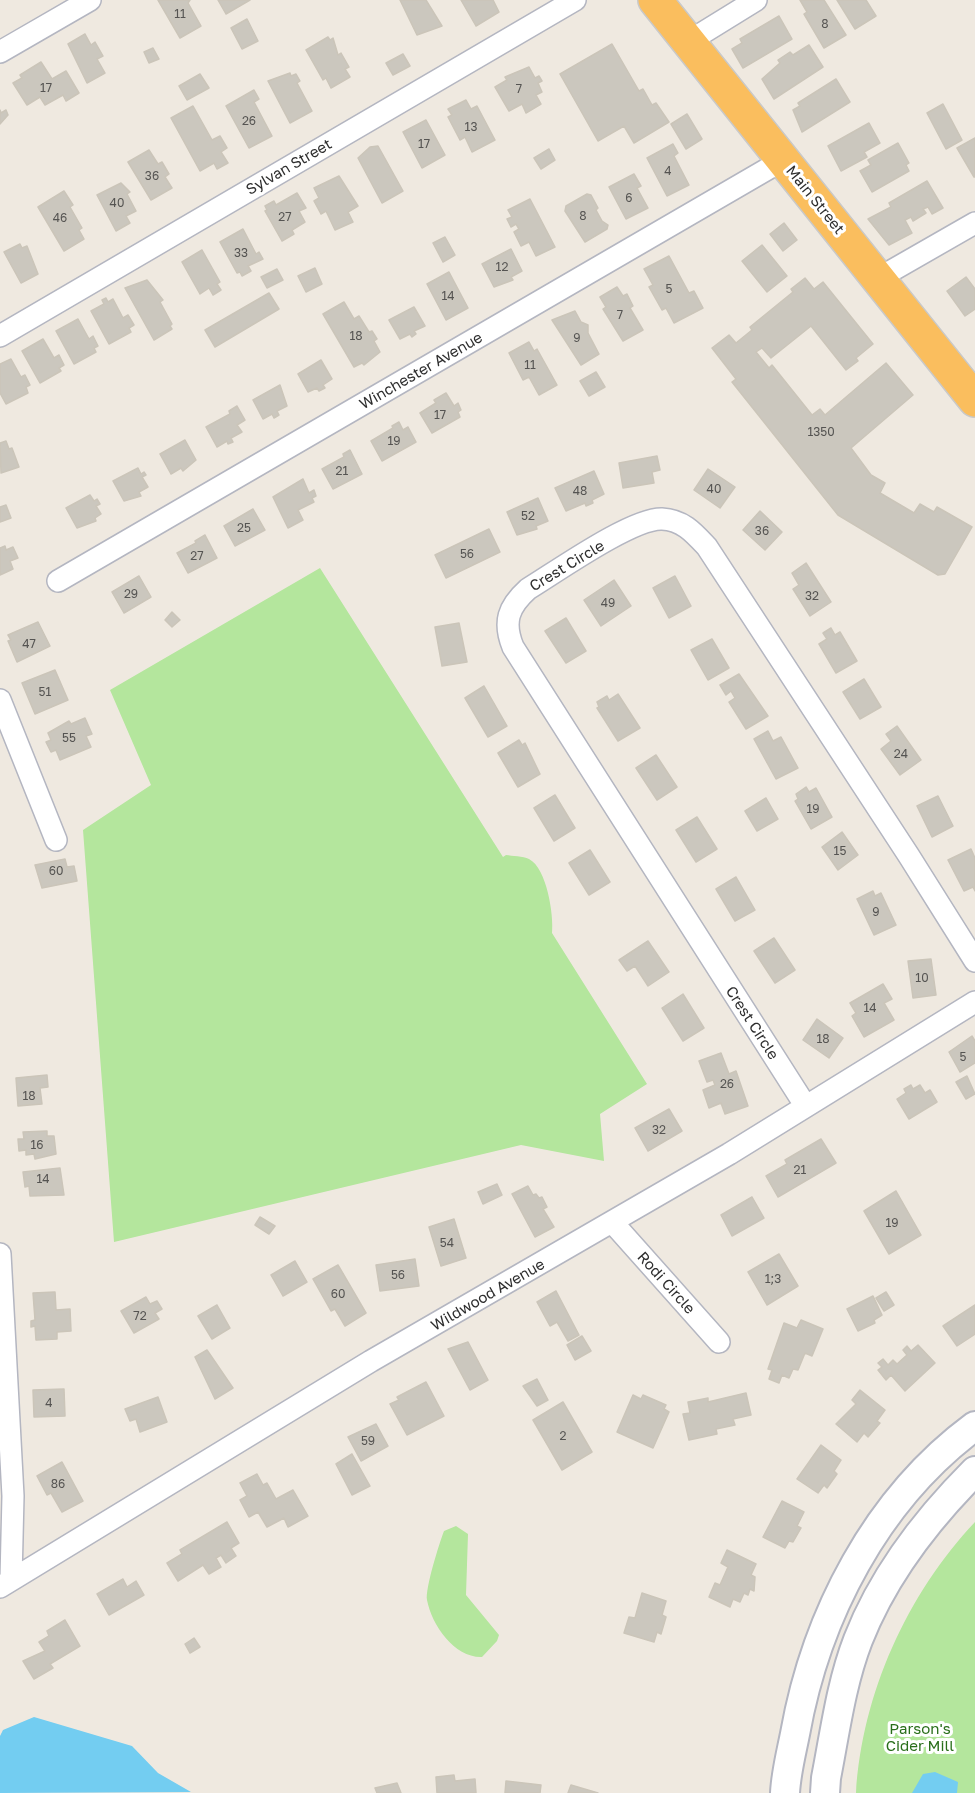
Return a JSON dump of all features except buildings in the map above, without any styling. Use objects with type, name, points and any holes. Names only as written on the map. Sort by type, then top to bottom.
[{"type":"highway","name":"Main Street","points":[[655,0],[975,400]]},
{"type":"main road","points":[[785,1793],[801,1699],[812,1658],[845,1583],[898,1502],[946,1450],[975,1426]]},
{"type":"main road","points":[[825,1793],[844,1685],[858,1640],[881,1593],[909,1548],[939,1510],[975,1471]]},
{"type":"street","points":[[0,52],[90,0]]},
{"type":"street","name":"Sylvan Street","points":[[1,335],[574,0]]},
{"type":"street","points":[[688,42],[756,0]]},
{"type":"street","name":"Winchester Avenue","points":[[58,581],[783,160]]},
{"type":"street","points":[[879,278],[975,223]]},
{"type":"street","name":"Crest Circle","points":[[805,1105],[513,647],[506,631],[508,614],[516,600],[528,589],[645,521],[670,520],[692,531],[707,548],[909,856],[975,962]]},
{"type":"street","points":[[0,700],[56,840]]},
{"type":"street","name":"Wildwood Avenue","points":[[6,1583],[371,1361],[613,1223],[975,1002]]},
{"type":"street","name":"Rodi Circle","points":[[613,1223],[719,1342]]},
{"type":"street","points":[[0,1254],[13,1496],[6,1583]]},
{"type":"green space","points":[[320,568],[503,857],[506,855],[527,858],[535,864],[548,893],[552,933],[647,1084],[600,1114],[604,1161],[521,1145],[114,1242],[83,830],[151,785],[110,690]]},
{"type":"green space","name":"Parson's Cider Mill","points":[[975,1522],[975,1793],[856,1793],[860,1756],[868,1719],[878,1683],[892,1647],[929,1581]]},
{"type":"green space","points":[[456,1526],[468,1534],[466,1595],[499,1635],[497,1641],[482,1657],[463,1652],[446,1639],[434,1620],[427,1600],[430,1577],[444,1531]]},
{"type":"water","points":[[34,1717],[132,1746],[158,1773],[191,1792],[0,1793],[0,1736],[3,1730]]},
{"type":"water","points":[[935,1772],[958,1782],[957,1793],[912,1793],[923,1774]]}]
